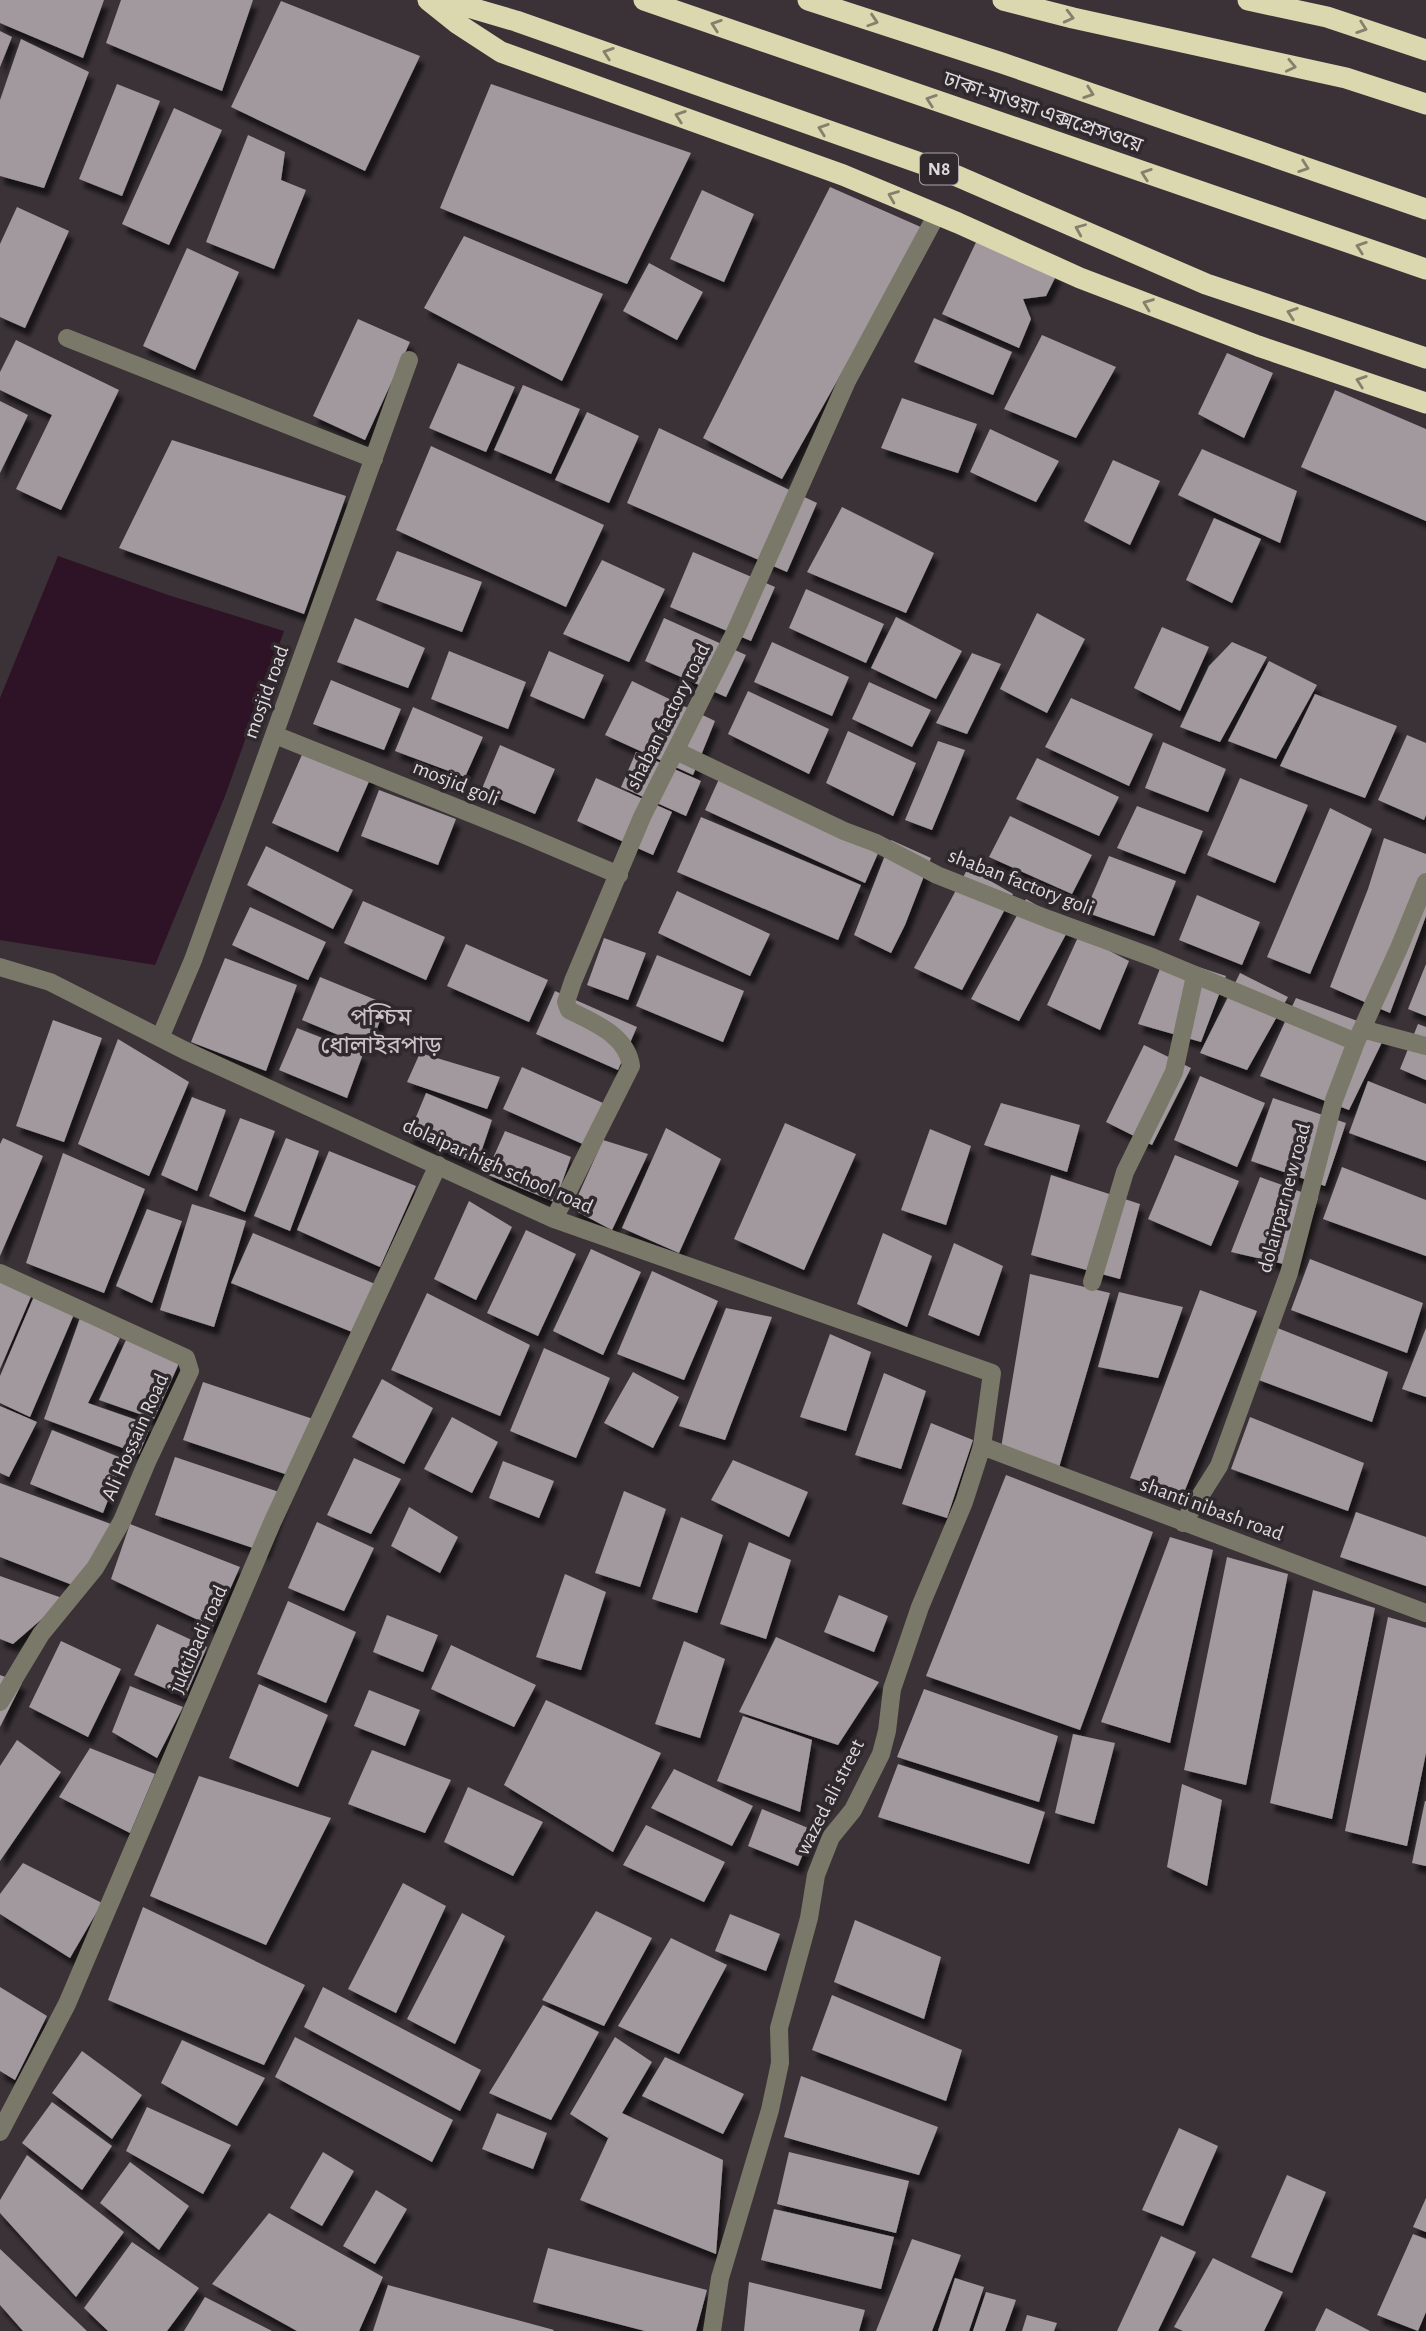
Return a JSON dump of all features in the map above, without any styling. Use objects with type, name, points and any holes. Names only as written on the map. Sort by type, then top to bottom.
[{"type":"highway","points":[[428,0],[457,24],[501,51],[843,175],[1080,278],[1258,346],[1426,404]]},
{"type":"highway","name":"N8","points":[[444,0],[516,21],[957,176],[1206,284],[1426,358]]},
{"type":"highway","name":"ঢাকা-মাওয়া এক্সপ্রেসওয়ে","points":[[644,0],[1426,269]]},
{"type":"highway","name":"ঢাকা-মাওয়া এক্সপ্রেসওয়ে","points":[[808,0],[1002,63],[1426,209]]},
{"type":"highway","points":[[1003,0],[1346,78],[1426,104]]},
{"type":"highway","points":[[1248,0],[1327,17],[1426,50]]},
{"type":"street","name":"shaban factory road","points":[[554,1219],[631,1066],[629,1051],[609,1031],[569,1010],[566,1002],[642,817],[736,630],[847,381],[937,214]]},
{"type":"street","points":[[67,338],[374,459]]},
{"type":"street","name":"mosjid road","points":[[160,1038],[193,960],[409,360]]},
{"type":"street","name":"mosjid goli","points":[[275,736],[619,875]]},
{"type":"street","name":"shaban factory goli","points":[[676,751],[844,831],[876,843],[937,875],[1048,919],[1359,1036],[1426,1046]]},
{"type":"street","name":"dolairpar new road","points":[[1183,1523],[1219,1466],[1289,1273],[1334,1100],[1426,882]]},
{"type":"street","name":"dolaipar high school road","points":[[0,967],[50,982],[160,1038],[554,1219],[992,1373]]},
{"type":"street","points":[[1092,1282],[1125,1172],[1174,1072],[1195,976]]},
{"type":"street","name":"juktibadi road","points":[[0,2132],[67,2004],[272,1523],[439,1165]]},
{"type":"street","name":"Ali Hossain Road","points":[[0,1273],[186,1358],[190,1371],[122,1521],[96,1568],[41,1634],[0,1702]]},
{"type":"street","name":"wazed ali street","points":[[712,2331],[720,2278],[770,2110],[780,2063],[779,2028],[808,1918],[816,1875],[831,1837],[853,1810],[881,1754],[892,1689],[919,1607],[964,1503],[982,1446],[992,1373]]},
{"type":"street","name":"shanti nibash road","points":[[982,1446],[1426,1613]]},
{"type":"shaded area","points":[[58,556],[168,595],[284,631],[225,796],[155,965],[0,940],[0,698]]},
{"type":"building","points":[[0,0],[104,0],[83,58],[0,23]]},
{"type":"building","points":[[121,0],[253,0],[222,91],[106,43]]},
{"type":"building","points":[[281,1],[420,56],[365,171],[231,107]]},
{"type":"building","points":[[0,31],[12,37],[0,67]]},
{"type":"building","points":[[21,39],[89,72],[44,188],[0,176],[0,100]]},
{"type":"building","points":[[117,84],[160,101],[122,196],[79,179]]},
{"type":"building","points":[[491,84],[691,153],[627,284],[440,208]]},
{"type":"building","points":[[174,108],[222,130],[169,245],[122,224]]},
{"type":"building","points":[[248,135],[285,152],[281,180],[306,190],[274,269],[206,242]]},
{"type":"building","points":[[830,187],[923,228],[782,479],[703,438]]},
{"type":"building","points":[[702,190],[754,214],[724,282],[670,259]]},
{"type":"building","points":[[17,207],[69,231],[25,328],[0,317],[0,244]]},
{"type":"building","points":[[464,236],[603,294],[562,381],[424,308]]},
{"type":"building","points":[[978,238],[1057,274],[1046,296],[1023,299],[1031,319],[1019,348],[942,314]]},
{"type":"building","points":[[187,248],[239,272],[195,370],[143,346]]},
{"type":"building","points":[[649,263],[703,292],[677,340],[623,311]]},
{"type":"building","points":[[934,318],[1012,352],[993,395],[914,362]]},
{"type":"building","points":[[358,319],[410,342],[365,440],[313,416]]},
{"type":"building","points":[[1042,335],[1116,367],[1076,438],[1004,409]]},
{"type":"building","points":[[16,340],[119,390],[61,510],[16,489],[52,415],[0,390],[0,372]]},
{"type":"building","points":[[1227,353],[1273,373],[1244,438],[1198,414]]},
{"type":"building","points":[[458,363],[515,387],[486,452],[429,428]]},
{"type":"building","points":[[523,385],[580,409],[551,474],[494,450]]},
{"type":"building","points":[[1335,390],[1426,429],[1426,521],[1301,467]]},
{"type":"building","points":[[902,398],[977,424],[958,473],[881,448]]},
{"type":"building","points":[[0,401],[28,415],[0,473]]},
{"type":"building","points":[[587,412],[639,436],[609,503],[555,480]]},
{"type":"building","points":[[659,428],[817,503],[787,572],[627,503]]},
{"type":"building","points":[[990,429],[1059,461],[1036,502],[970,472]]},
{"type":"building","points":[[172,440],[346,496],[304,614],[119,548]]},
{"type":"building","points":[[431,446],[604,525],[566,607],[396,530]]},
{"type":"building","points":[[1202,449],[1297,491],[1280,543],[1178,495]]},
{"type":"building","points":[[1113,460],[1160,481],[1130,545],[1084,521]]},
{"type":"building","points":[[842,507],[934,553],[906,613],[807,572]]},
{"type":"building","points":[[1214,518],[1261,539],[1232,603],[1186,580]]},
{"type":"building","points":[[397,551],[482,582],[462,632],[376,600]]},
{"type":"building","points":[[693,552],[775,587],[751,641],[670,607]]},
{"type":"building","points":[[602,560],[665,589],[629,662],[563,634]]},
{"type":"building","points":[[806,589],[884,624],[866,663],[789,628]]},
{"type":"building","points":[[1037,613],[1085,639],[1047,713],[1000,689]]},
{"type":"building","points":[[896,617],[962,651],[936,699],[871,668]]},
{"type":"building","points":[[355,618],[425,648],[408,688],[337,662]]},
{"type":"building","points":[[664,618],[746,655],[726,697],[645,661]]},
{"type":"building","points":[[1162,627],[1209,647],[1180,711],[1134,688]]},
{"type":"building","points":[[772,642],[849,677],[832,716],[754,682]]},
{"type":"building","points":[[1232,642],[1267,657],[1220,742],[1180,727],[1209,666]]},
{"type":"building","points":[[449,651],[526,682],[508,729],[431,699]]},
{"type":"building","points":[[549,651],[604,675],[584,719],[530,696]]},
{"type":"building","points":[[972,653],[1001,664],[967,734],[936,723]]},
{"type":"building","points":[[1269,661],[1317,685],[1276,759],[1228,741]]},
{"type":"building","points":[[331,680],[401,709],[384,750],[313,724]]},
{"type":"building","points":[[632,681],[715,721],[693,775],[605,735]]},
{"type":"building","points":[[869,682],[931,710],[912,747],[852,719]]},
{"type":"building","points":[[748,691],[829,729],[809,774],[728,734]]},
{"type":"building","points":[[1315,694],[1397,726],[1365,798],[1280,766]]},
{"type":"building","points":[[1071,698],[1153,734],[1129,786],[1045,747]]},
{"type":"building","points":[[413,707],[483,737],[465,777],[395,751]]},
{"type":"building","points":[[848,731],[916,763],[893,816],[826,783]]},
{"type":"building","points":[[1407,735],[1426,743],[1424,820],[1378,800]]},
{"type":"building","points":[[308,741],[374,770],[338,852],[272,823]]},
{"type":"building","points":[[938,741],[965,750],[932,830],[905,820]]},
{"type":"building","points":[[1163,742],[1226,769],[1208,812],[1145,788]]},
{"type":"building","points":[[500,745],[555,769],[535,814],[481,791]]},
{"type":"building","points":[[636,752],[701,781],[686,816],[621,787]]},
{"type":"building","points":[[1037,758],[1119,797],[1099,836],[1016,799]]},
{"type":"building","points":[[596,778],[672,812],[653,855],[577,821]]},
{"type":"building","points":[[1240,778],[1308,805],[1275,883],[1207,855]]},
{"type":"building","points":[[719,779],[879,851],[865,883],[705,810]]},
{"type":"building","points":[[379,790],[456,819],[438,865],[361,836]]},
{"type":"building","points":[[1137,806],[1203,831],[1185,874],[1117,848]]},
{"type":"building","points":[[1330,808],[1372,829],[1310,974],[1267,957]]},
{"type":"building","points":[[1010,816],[1092,855],[1072,894],[989,857]]},
{"type":"building","points":[[701,817],[861,885],[838,940],[677,872]]},
{"type":"building","points":[[1384,838],[1426,854],[1426,916],[1390,1013],[1330,987],[1368,889]]},
{"type":"building","points":[[891,840],[931,858],[891,953],[854,935]]},
{"type":"building","points":[[266,846],[353,890],[333,929],[247,885]]},
{"type":"building","points":[[1109,856],[1176,881],[1154,936],[1085,912]]},
{"type":"building","points":[[968,868],[1013,894],[962,990],[914,968]]},
{"type":"building","points":[[677,891],[770,934],[750,976],[658,933]]},
{"type":"building","points":[[1197,895],[1260,922],[1242,965],[1179,940]]},
{"type":"building","points":[[1026,899],[1071,925],[1019,1021],[971,999]]},
{"type":"building","points":[[363,901],[445,937],[426,980],[344,943]]},
{"type":"building","points":[[250,907],[326,942],[308,980],[232,945]]},
{"type":"building","points":[[1079,935],[1129,961],[1100,1030],[1047,1005]]},
{"type":"building","points":[[604,938],[646,953],[628,1000],[587,985]]},
{"type":"building","points":[[466,944],[548,980],[529,1022],[447,986]]},
{"type":"building","points":[[657,955],[744,991],[723,1042],[636,1006]]},
{"type":"building","points":[[1165,956],[1226,976],[1201,1042],[1138,1024]]},
{"type":"building","points":[[225,958],[297,985],[266,1071],[191,1042]]},
{"type":"building","points":[[1426,964],[1426,1016],[1408,1009]]},
{"type":"building","points":[[1240,973],[1288,997],[1247,1070],[1200,1053]]},
{"type":"building","points":[[320,977],[386,1004],[370,1048],[302,1020]]},
{"type":"building","points":[[555,991],[637,1027],[618,1070],[536,1034]]},
{"type":"building","points":[[1296,998],[1387,1032],[1349,1110],[1260,1076]]},
{"type":"building","points":[[53,1020],[102,1038],[64,1142],[16,1126]]},
{"type":"building","points":[[1418,1024],[1426,1027],[1426,1080],[1400,1069]]},
{"type":"building","points":[[297,1028],[363,1054],[347,1098],[279,1070]]},
{"type":"building","points":[[118,1039],[189,1082],[149,1176],[78,1144]]},
{"type":"building","points":[[1144,1045],[1191,1068],[1152,1145],[1106,1122]]},
{"type":"building","points":[[420,1053],[500,1077],[487,1109],[407,1082]]},
{"type":"building","points":[[522,1067],[603,1103],[585,1145],[503,1109]]},
{"type":"building","points":[[1200,1076],[1265,1103],[1237,1167],[1174,1140]]},
{"type":"building","points":[[1368,1081],[1426,1104],[1426,1161],[1349,1133]]},
{"type":"building","points":[[426,1093],[492,1120],[477,1164],[408,1136]]},
{"type":"building","points":[[192,1097],[226,1110],[197,1191],[161,1175]]},
{"type":"building","points":[[1273,1098],[1346,1123],[1325,1186],[1251,1161]]},
{"type":"building","points":[[1001,1103],[1080,1125],[1067,1172],[984,1145]]},
{"type":"building","points":[[240,1118],[275,1131],[245,1212],[209,1196]]},
{"type":"building","points":[[785,1123],[856,1154],[804,1270],[734,1239]]},
{"type":"building","points":[[666,1128],[721,1159],[679,1253],[622,1228]]},
{"type":"building","points":[[930,1129],[971,1146],[946,1225],[901,1210]]},
{"type":"building","points":[[505,1131],[571,1157],[555,1202],[486,1174]]},
{"type":"building","points":[[3,1138],[43,1156],[0,1256],[0,1144]]},
{"type":"building","points":[[286,1138],[319,1151],[290,1231],[254,1216]]},
{"type":"building","points":[[603,1140],[648,1154],[612,1230],[572,1209]]},
{"type":"building","points":[[329,1151],[416,1186],[380,1267],[297,1230]]},
{"type":"building","points":[[63,1153],[145,1189],[104,1293],[26,1263]]},
{"type":"building","points":[[1175,1155],[1239,1181],[1211,1246],[1148,1219]]},
{"type":"building","points":[[1342,1167],[1426,1200],[1426,1256],[1323,1219]]},
{"type":"building","points":[[1051,1175],[1140,1204],[1120,1279],[1031,1255]]},
{"type":"building","points":[[1260,1177],[1318,1198],[1297,1267],[1231,1252]]},
{"type":"building","points":[[469,1201],[512,1227],[476,1300],[434,1279]]},
{"type":"building","points":[[192,1204],[246,1221],[214,1327],[160,1310]]},
{"type":"building","points":[[147,1209],[182,1221],[152,1303],[116,1286]]},
{"type":"building","points":[[526,1230],[576,1254],[538,1336],[487,1313]]},
{"type":"building","points":[[253,1233],[380,1286],[357,1334],[231,1283]]},
{"type":"building","points":[[883,1233],[932,1256],[907,1327],[857,1304]]},
{"type":"building","points":[[954,1243],[1003,1266],[979,1336],[928,1315]]},
{"type":"building","points":[[591,1249],[641,1272],[603,1355],[553,1331]]},
{"type":"building","points":[[1310,1259],[1423,1303],[1407,1353],[1291,1310]]},
{"type":"building","points":[[652,1271],[718,1301],[684,1380],[617,1354]]},
{"type":"building","points":[[1030,1274],[1110,1293],[1058,1471],[1001,1448]]},
{"type":"building","points":[[0,1278],[33,1292],[0,1369]]},
{"type":"building","points":[[1200,1290],[1257,1311],[1183,1495],[1130,1478]]},
{"type":"building","points":[[1119,1292],[1183,1307],[1158,1378],[1098,1367]]},
{"type":"building","points":[[427,1293],[530,1345],[500,1416],[391,1370]]},
{"type":"building","points":[[35,1294],[75,1312],[30,1417],[0,1403],[0,1376]]},
{"type":"building","points":[[726,1308],[772,1317],[725,1440],[679,1426]]},
{"type":"building","points":[[80,1318],[120,1338],[88,1403],[151,1425],[139,1454],[44,1419]]},
{"type":"building","points":[[1275,1327],[1388,1372],[1372,1422],[1256,1379]]},
{"type":"building","points":[[1426,1328],[1426,1397],[1402,1389]]},
{"type":"building","points":[[830,1334],[871,1352],[846,1431],[800,1417]]},
{"type":"building","points":[[126,1340],[180,1361],[154,1419],[99,1400]]},
{"type":"building","points":[[544,1348],[610,1378],[576,1458],[510,1431]]},
{"type":"building","points":[[633,1372],[679,1397],[653,1448],[604,1423]]},
{"type":"building","points":[[884,1373],[926,1391],[901,1469],[855,1455]]},
{"type":"building","points":[[382,1379],[433,1408],[404,1464],[352,1437]]},
{"type":"building","points":[[203,1382],[313,1419],[294,1477],[183,1440]]},
{"type":"building","points":[[0,1406],[37,1422],[9,1477],[0,1473]]},
{"type":"building","points":[[452,1417],[498,1442],[472,1493],[424,1469]]},
{"type":"building","points":[[1250,1417],[1364,1463],[1348,1511],[1231,1469]]},
{"type":"building","points":[[931,1423],[973,1440],[947,1518],[902,1504]]},
{"type":"building","points":[[52,1430],[124,1459],[103,1513],[30,1484]]},
{"type":"building","points":[[175,1457],[285,1494],[265,1552],[155,1515]]},
{"type":"building","points":[[354,1458],[401,1479],[371,1534],[327,1515]]},
{"type":"building","points":[[733,1460],[808,1492],[789,1537],[711,1500]]},
{"type":"building","points":[[503,1461],[554,1481],[539,1518],[489,1498]]},
{"type":"building","points":[[1006,1475],[1153,1532],[1080,1730],[926,1676]]},
{"type":"building","points":[[0,1483],[119,1527],[75,1586],[0,1557]]},
{"type":"building","points":[[624,1491],[666,1509],[640,1587],[595,1573]]},
{"type":"building","points":[[409,1507],[458,1537],[440,1573],[391,1546]]},
{"type":"building","points":[[1356,1512],[1426,1537],[1426,1586],[1340,1557]]},
{"type":"building","points":[[681,1517],[723,1535],[697,1613],[652,1599]]},
{"type":"building","points":[[317,1522],[374,1548],[344,1611],[288,1588]]},
{"type":"building","points":[[130,1524],[240,1567],[213,1627],[111,1579]]},
{"type":"building","points":[[1170,1537],[1213,1550],[1170,1743],[1101,1722]]},
{"type":"building","points":[[749,1542],[791,1560],[766,1639],[720,1624]]},
{"type":"building","points":[[1227,1557],[1288,1574],[1246,1785],[1184,1770]]},
{"type":"building","points":[[565,1574],[606,1592],[581,1670],[536,1657]]},
{"type":"building","points":[[0,1576],[65,1599],[13,1644],[0,1639]]},
{"type":"building","points":[[1313,1590],[1375,1608],[1332,1819],[1270,1803]]},
{"type":"building","points":[[839,1595],[888,1616],[874,1652],[824,1632]]},
{"type":"building","points":[[288,1601],[356,1632],[326,1703],[257,1674]]},
{"type":"building","points":[[387,1615],[438,1635],[423,1672],[373,1652]]},
{"type":"building","points":[[1388,1617],[1426,1628],[1426,1753],[1407,1846],[1345,1831]]},
{"type":"building","points":[[157,1624],[207,1647],[185,1697],[134,1675]]},
{"type":"building","points":[[776,1637],[879,1682],[838,1745],[739,1712]]},
{"type":"building","points":[[61,1641],[121,1669],[88,1737],[29,1707]]},
{"type":"building","points":[[684,1641],[725,1659],[700,1738],[655,1724]]},
{"type":"building","points":[[451,1645],[536,1685],[514,1727],[431,1689]]},
{"type":"building","points":[[0,1675],[22,1683],[0,1727]]},
{"type":"building","points":[[259,1684],[328,1715],[298,1787],[229,1758]]},
{"type":"building","points":[[130,1686],[183,1707],[157,1758],[112,1732]]},
{"type":"building","points":[[924,1689],[1058,1736],[1039,1802],[897,1757]]},
{"type":"building","points":[[369,1690],[420,1710],[405,1746],[354,1726]]},
{"type":"building","points":[[546,1700],[661,1753],[613,1852],[504,1785]]},
{"type":"building","points":[[743,1716],[812,1740],[800,1812],[717,1781]]},
{"type":"building","points":[[1073,1734],[1115,1743],[1094,1824],[1055,1813]]},
{"type":"building","points":[[17,1740],[61,1772],[0,1861],[0,1766]]},
{"type":"building","points":[[90,1748],[155,1774],[130,1833],[59,1797]]},
{"type":"building","points":[[372,1750],[451,1780],[425,1833],[348,1804]]},
{"type":"building","points":[[898,1764],[1045,1812],[1029,1864],[878,1817]]},
{"type":"building","points":[[674,1769],[753,1806],[732,1846],[651,1808]]},
{"type":"building","points":[[199,1776],[331,1818],[266,1945],[150,1896]]},
{"type":"building","points":[[1182,1784],[1222,1800],[1207,1886],[1167,1867]]},
{"type":"building","points":[[468,1787],[543,1822],[513,1876],[444,1842]]},
{"type":"building","points":[[1426,1801],[1426,1866],[1412,1863]]},
{"type":"building","points":[[762,1809],[813,1830],[798,1866],[748,1846]]},
{"type":"building","points":[[646,1825],[725,1862],[704,1902],[623,1865]]},
{"type":"building","points":[[23,1863],[102,1903],[70,1958],[0,1914],[0,1894]]},
{"type":"building","points":[[403,1883],[446,1906],[396,2013],[348,1989]]},
{"type":"building","points":[[143,1907],[305,1985],[264,2065],[108,2000]]},
{"type":"building","points":[[596,1911],[652,1938],[604,2026],[542,2000]]},
{"type":"building","points":[[462,1913],[505,1936],[455,2044],[407,2019]]},
{"type":"building","points":[[730,1914],[780,1934],[766,1971],[715,1951]]},
{"type":"building","points":[[855,1920],[941,1957],[924,2019],[834,1982]]},
{"type":"building","points":[[671,1938],[727,1965],[679,2054],[618,2026]]},
{"type":"building","points":[[0,1987],[47,2016],[15,2080],[0,2071]]},
{"type":"building","points":[[323,1987],[481,2070],[460,2111],[304,2027]]},
{"type":"building","points":[[832,1995],[962,2050],[946,2101],[812,2050]]},
{"type":"building","points":[[543,2005],[599,2032],[551,2120],[489,2093]]},
{"type":"building","points":[[295,2037],[453,2120],[432,2162],[275,2077]]},
{"type":"building","points":[[615,2037],[652,2062],[622,2113],[723,2160],[716,2254],[580,2200],[611,2132],[608,2138],[570,2114]]},
{"type":"building","points":[[182,2040],[265,2078],[237,2126],[161,2083]]},
{"type":"building","points":[[82,2051],[142,2095],[112,2139],[52,2093]]},
{"type":"building","points":[[665,2057],[744,2094],[723,2134],[642,2096]]},
{"type":"building","points":[[801,2076],[938,2127],[919,2175],[784,2137]]},
{"type":"building","points":[[52,2102],[112,2146],[82,2190],[22,2143]]},
{"type":"building","points":[[147,2107],[231,2145],[203,2194],[126,2151]]},
{"type":"building","points":[[497,2113],[547,2133],[533,2169],[482,2149]]},
{"type":"building","points":[[1179,2128],[1218,2146],[1183,2226],[1142,2210]]},
{"type":"building","points":[[323,2152],[354,2171],[322,2226],[290,2208]]},
{"type":"building","points":[[789,2152],[909,2181],[896,2233],[777,2204]]},
{"type":"building","points":[[27,2155],[124,2232],[76,2297],[0,2213],[0,2200]]},
{"type":"building","points":[[130,2162],[189,2206],[159,2250],[100,2203]]},
{"type":"building","points":[[1287,2175],[1326,2192],[1292,2273],[1251,2257]]},
{"type":"building","points":[[376,2190],[407,2209],[375,2264],[343,2246]]},
{"type":"building","points":[[1426,2198],[1426,2232],[1413,2227]]},
{"type":"building","points":[[774,2209],[894,2237],[881,2289],[761,2260]]},
{"type":"building","points":[[269,2213],[383,2277],[359,2331],[297,2331],[212,2284]]},
{"type":"building","points":[[1413,2234],[1426,2239],[1426,2312],[1418,2331],[1377,2315]]},
{"type":"building","points":[[1161,2236],[1196,2252],[1158,2331],[1117,2331]]},
{"type":"building","points":[[912,2239],[961,2255],[932,2331],[876,2331]]},
{"type":"building","points":[[132,2242],[199,2288],[167,2331],[108,2331],[84,2308]]},
{"type":"building","points":[[548,2248],[707,2290],[696,2331],[645,2331],[533,2302]]},
{"type":"building","points":[[0,2249],[87,2331],[23,2331],[0,2305]]},
{"type":"building","points":[[1213,2258],[1283,2292],[1264,2331],[1183,2331],[1174,2327]]},
{"type":"building","points":[[955,2278],[984,2287],[969,2331],[938,2331]]},
{"type":"building","points":[[749,2282],[865,2310],[859,2331],[744,2331]]},
{"type":"building","points":[[388,2285],[554,2330],[373,2331]]},
{"type":"building","points":[[986,2292],[1016,2300],[1005,2331],[973,2331]]},
{"type":"building","points":[[205,2297],[272,2331],[184,2331]]},
{"type":"building","points":[[1326,2308],[1370,2331],[1315,2331]]},
{"type":"building","points":[[1027,2315],[1057,2323],[1054,2331],[1022,2331]]},
{"type":"district","name":"পশ্চিম ধোলাইরপাড়","points":[[381,1032]]}]
